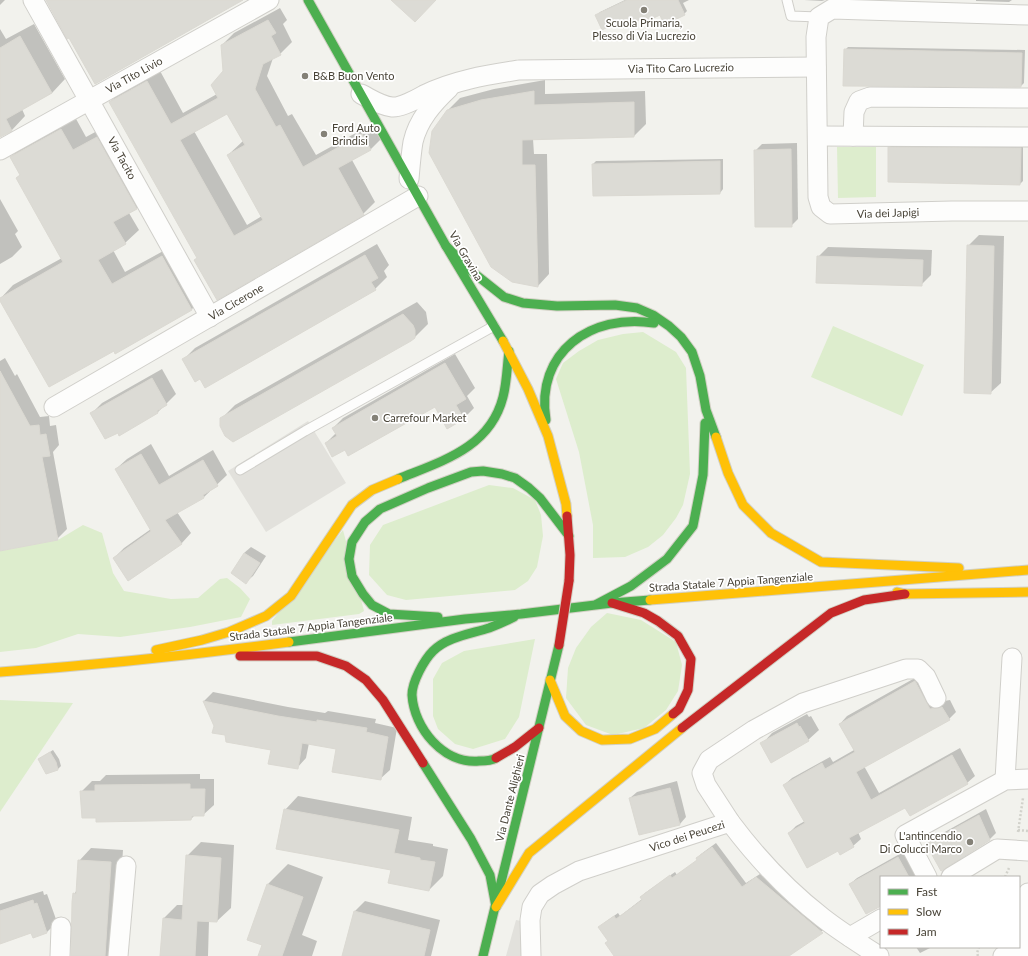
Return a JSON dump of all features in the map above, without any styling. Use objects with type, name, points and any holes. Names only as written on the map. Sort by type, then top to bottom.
[{"type":"main road","name":"Via Gravina","points":[[308,0],[446,246],[509,351],[528,389],[548,436],[566,504],[570,555],[569,581]]},
{"type":"main road","points":[[446,246],[470,270],[504,297],[523,303],[557,306],[615,305],[637,308],[653,315],[669,326],[681,337],[692,352],[700,376],[706,410],[728,474],[743,504],[771,533],[821,562],[1010,571]]},
{"type":"main road","points":[[548,436],[544,401],[548,375],[558,356],[572,342],[589,330],[610,324],[636,321],[669,326]]},
{"type":"main road","points":[[78,666],[202,640],[229,632],[266,616],[291,596],[352,505],[372,490],[458,454],[478,440],[494,420],[503,397],[509,351]]},
{"type":"main road","points":[[568,536],[540,498],[515,478],[483,471],[471,472],[428,488],[380,509],[365,522],[352,542],[349,559],[352,576],[363,594],[372,605],[389,614],[464,619],[594,605],[631,586],[667,559],[693,526],[703,475],[706,410]]},
{"type":"main road","name":"Strada Statale 7 Appia Tangenziale","points":[[594,605],[1028,570]]},
{"type":"main road","name":"Via Dante Alighieri","points":[[483,956],[559,645],[569,581]]},
{"type":"main road","name":"Strada Statale 7 Appia Tangenziale","points":[[852,585],[905,594],[1028,592]]},
{"type":"main road","points":[[496,906],[530,853],[659,746],[831,613],[864,600],[905,594]]},
{"type":"main road","points":[[550,680],[565,716],[580,731],[602,740],[630,739],[655,729],[679,708],[688,690],[690,659],[678,636],[658,621],[644,613],[612,603]]},
{"type":"main road","points":[[521,614],[488,628],[454,638],[433,651],[418,672],[412,694],[416,712],[424,730],[436,746],[453,756],[469,762],[492,760],[515,747],[539,728]]},
{"type":"main road","name":"Strada Statale 7 Appia Tangenziale","points":[[161,657],[464,619]]},
{"type":"main road","points":[[0,672],[78,666],[161,657],[317,656],[346,666],[366,680],[383,700],[472,838],[490,875],[496,906]]},
{"type":"street","name":"Via Tacito","points":[[33,0],[210,317]]},
{"type":"street","name":"Via Tito Livio","points":[[0,150],[269,0]]},
{"type":"street","points":[[816,67],[816,37],[819,17],[832,9],[861,5],[1028,15]]},
{"type":"street","name":"Via Tito Caro Lucrezio","points":[[361,94],[381,104],[394,108],[442,87],[481,76],[519,70],[816,67]]},
{"type":"street","name":"Via dei Japigi","points":[[816,67],[818,196],[821,207],[830,214],[1028,211]]},
{"type":"street","points":[[409,179],[413,141],[421,120],[436,100],[453,84]]},
{"type":"street","points":[[853,136],[854,112],[859,101],[870,97],[1028,98]]},
{"type":"street","points":[[818,136],[1028,136]]},
{"type":"street","name":"Via Cicerone","points":[[54,407],[418,196]]},
{"type":"street","points":[[1005,780],[1012,658]]},
{"type":"street","points":[[730,822],[706,785],[702,773],[709,760],[754,730],[803,703],[906,669],[918,669],[926,677],[936,698]]},
{"type":"street","points":[[926,876],[905,835],[1005,780],[1028,779]]},
{"type":"street","name":"Vico dei Peucezi","points":[[531,956],[530,920],[532,907],[540,894],[553,885],[579,871],[730,822],[750,848],[791,891],[823,918],[879,956]]},
{"type":"street","points":[[953,876],[997,849],[1028,851]]},
{"type":"street","points":[[118,956],[126,866]]},
{"type":"street","points":[[1003,956],[1021,953],[1028,893]]},
{"type":"street","points":[[850,937],[880,920]]},
{"type":"street","points":[[60,956],[61,927]]},
{"type":"lane","points":[[787,0],[791,16],[819,17]]},
{"type":"lane","points":[[240,470],[305,431],[494,326]]},
{"type":"path","points":[[1018,830],[1028,831]]},
{"type":"green space","points":[[837,147],[876,147],[876,197],[838,198]]},
{"type":"green space","points":[[833,326],[924,365],[902,416],[811,377]]},
{"type":"green space","points":[[643,332],[676,352],[686,368],[690,474],[683,505],[676,518],[663,535],[648,547],[625,557],[593,558],[593,525],[579,452],[556,379],[563,363],[579,351],[598,340],[623,334]]},
{"type":"green space","points":[[489,485],[513,488],[535,500],[541,515],[543,536],[537,567],[528,581],[515,590],[406,600],[387,595],[369,575],[370,545],[383,525]]},
{"type":"green space","points":[[83,525],[102,533],[113,573],[124,591],[171,599],[198,598],[220,579],[227,578],[240,588],[250,599],[241,617],[190,627],[120,637],[78,634],[36,648],[0,652],[0,551],[58,540]]},
{"type":"green space","points":[[343,530],[364,611],[359,614],[272,625],[272,621]]},
{"type":"green space","points":[[607,613],[641,620],[676,642],[682,665],[678,691],[666,710],[644,728],[613,735],[586,725],[566,698],[568,668],[576,648],[591,627]]},
{"type":"green space","points":[[535,639],[519,717],[505,739],[473,749],[455,744],[438,729],[433,716],[433,679],[442,663],[464,651]]},
{"type":"green space","points":[[0,700],[73,703],[0,812]]},
{"type":"shaded area","points":[[308,421],[346,483],[266,532],[228,471]]},
{"type":"shaded area","points":[[516,920],[526,922],[524,956],[506,956]]},
{"type":"building","points":[[46,0],[243,0],[95,84],[69,38],[67,39]]},
{"type":"building","points":[[391,0],[436,0],[415,22]]},
{"type":"building","name":"Scuola Primaria, Plesso di Via Lucrezio","points":[[627,0],[678,0],[685,15],[664,25],[660,15],[643,23],[641,19],[623,28],[619,21],[602,30],[595,15]]},
{"type":"building","points":[[268,20],[276,33],[271,36],[281,55],[263,64],[255,89],[276,127],[280,125],[303,167],[362,134],[371,150],[338,168],[364,215],[217,300],[194,260],[197,258],[109,102],[147,81],[171,124],[218,98],[211,85],[223,71],[221,45]],"holes":[[[227,114],[245,145],[227,155],[263,220],[234,236],[180,140]]]},
{"type":"building","points":[[20,36],[52,93],[6,119],[12,131],[0,137],[0,48]]},
{"type":"building","points":[[844,49],[1022,53],[1021,87],[843,86]]},
{"type":"building","points":[[534,91],[534,105],[634,102],[634,137],[522,140],[522,165],[535,165],[538,287],[512,282],[491,267],[429,153],[432,131],[447,110],[481,100]]},
{"type":"building","points":[[61,129],[73,150],[97,137],[137,209],[113,222],[126,244],[98,260],[112,284],[162,256],[192,310],[115,354],[114,351],[49,387],[0,301],[0,298],[63,262],[16,178],[20,175],[10,157]]},
{"type":"building","points":[[888,147],[1021,148],[1020,185],[888,182]]},
{"type":"building","points":[[791,149],[792,227],[755,227],[754,150]]},
{"type":"building","points":[[720,161],[720,194],[593,196],[592,164]]},
{"type":"building","points":[[967,245],[994,246],[991,394],[964,393]]},
{"type":"building","points":[[365,255],[378,278],[371,282],[376,290],[205,388],[200,379],[195,382],[182,359]]},
{"type":"building","points":[[817,256],[923,260],[922,286],[816,283]]},
{"type":"building","points":[[403,314],[413,325],[415,330],[415,338],[411,341],[233,442],[225,436],[220,426],[220,418]]},
{"type":"building","points":[[445,363],[466,399],[456,405],[464,419],[447,429],[435,407],[348,456],[345,450],[332,457],[325,443],[337,436],[332,428]]},
{"type":"building","points":[[0,371],[30,426],[39,425],[40,435],[46,434],[50,456],[42,457],[58,540],[0,551]]},
{"type":"building","points":[[152,378],[167,405],[157,411],[158,413],[119,436],[118,433],[105,439],[90,413]]},
{"type":"building","points":[[141,454],[159,485],[203,460],[218,486],[203,495],[204,498],[165,520],[182,544],[128,581],[113,558],[151,531],[115,469]]},
{"type":"building","points":[[244,553],[260,563],[246,584],[231,573]]},
{"type":"building","points":[[915,681],[930,709],[942,707],[950,720],[856,772],[871,800],[952,755],[968,784],[910,816],[905,808],[849,838],[854,847],[840,855],[838,851],[807,868],[788,833],[805,823],[783,785],[822,763],[825,769],[855,752],[839,724]]},
{"type":"building","points":[[203,701],[278,716],[317,722],[317,720],[367,728],[366,732],[388,737],[381,780],[332,772],[336,749],[302,743],[298,769],[268,764],[271,750],[226,742],[225,735],[212,733],[214,726]]},
{"type":"building","points":[[797,723],[809,741],[771,763],[760,743]]},
{"type":"building","points":[[50,752],[56,762],[58,770],[46,774],[38,759]]},
{"type":"building","points":[[190,784],[190,789],[205,789],[204,816],[192,816],[191,820],[96,822],[96,818],[82,818],[80,791],[95,791],[95,785]]},
{"type":"building","points":[[670,788],[680,825],[639,835],[629,798]]},
{"type":"building","points":[[284,809],[399,830],[394,853],[420,858],[420,860],[435,862],[429,891],[388,883],[391,870],[276,849]]},
{"type":"building","points":[[979,815],[990,840],[941,871],[926,844]]},
{"type":"building","points":[[712,847],[742,887],[756,877],[823,933],[789,956],[614,956],[605,943],[608,941],[598,927],[614,916],[616,919],[642,900],[640,897],[670,875],[672,878]]},
{"type":"building","points":[[186,855],[221,858],[217,922],[197,921],[195,956],[160,956],[163,918],[182,920]]},
{"type":"building","points":[[898,857],[908,876],[880,876],[880,907],[866,914],[849,884]]},
{"type":"building","points":[[78,860],[111,862],[105,956],[71,956],[72,902],[73,893],[76,894]]},
{"type":"building","points":[[267,884],[303,897],[282,956],[258,956],[262,945],[247,940]]},
{"type":"building","points":[[33,900],[34,904],[37,903],[47,933],[33,938],[31,933],[0,944],[0,911]]},
{"type":"building","points":[[354,911],[430,930],[424,956],[342,956]]},
{"type":"traffic: fast","points":[[308,0],[446,246],[503,341]]},
{"type":"traffic: fast","points":[[446,246],[470,270],[504,297],[523,303],[557,306],[615,305],[637,308],[653,315],[669,326],[681,337],[692,352],[700,376],[706,410],[716,437]]},
{"type":"traffic: fast","points":[[546,420],[545,396],[549,375],[559,357],[572,342],[589,331],[609,324],[631,322],[654,323]]},
{"type":"traffic: fast","points":[[398,479],[447,459],[476,441],[487,429],[497,414],[503,397],[509,351]]},
{"type":"traffic: fast","points":[[597,604],[631,586],[667,559],[693,526],[703,475],[705,423]]},
{"type":"traffic: fast","points":[[438,617],[389,614],[372,605],[352,576],[349,559],[352,542],[365,522],[380,509],[428,488],[471,472],[483,471],[515,478],[529,488],[540,498],[569,536]]},
{"type":"traffic: fast","points":[[289,642],[465,619],[650,600]]},
{"type":"traffic: fast","points":[[496,758],[486,761],[466,760],[454,757],[443,750],[433,742],[418,720],[412,695],[414,684],[422,665],[439,646],[452,639],[489,628],[514,617]]},
{"type":"traffic: fast","points":[[483,956],[559,645]]},
{"type":"traffic: fast","points":[[423,763],[471,839],[490,875],[496,907]]},
{"type":"traffic: slow","points":[[503,341],[528,389],[548,436],[566,504],[567,516]]},
{"type":"traffic: slow","points":[[716,437],[728,473],[743,505],[771,533],[821,562],[959,568]]},
{"type":"traffic: slow","points":[[156,650],[202,640],[229,632],[266,616],[291,596],[352,505],[372,490],[398,479]]},
{"type":"traffic: slow","points":[[650,600],[1028,570]]},
{"type":"traffic: slow","points":[[897,592],[905,594],[1028,592]]},
{"type":"traffic: slow","points":[[0,672],[145,659],[289,642]]},
{"type":"traffic: slow","points":[[550,680],[565,716],[581,731],[602,740],[630,739],[655,729],[673,714]]},
{"type":"traffic: slow","points":[[496,907],[529,853],[682,728]]},
{"type":"traffic: jam","points":[[567,516],[570,555],[569,581]]},
{"type":"traffic: jam","points":[[559,645],[569,581]]},
{"type":"traffic: jam","points":[[682,728],[831,613],[864,600],[905,594]]},
{"type":"traffic: jam","points":[[612,603],[644,613],[658,621],[678,636],[691,659],[688,690],[679,709],[673,714]]},
{"type":"traffic: jam","points":[[240,656],[317,656],[346,666],[366,680],[383,700],[423,763]]},
{"type":"traffic: jam","points":[[496,758],[515,747],[539,728]]},
{"type":"place","name":"Scuola Primaria, Plesso di Via Lucrezio","points":[[644,10]]},
{"type":"place","name":"B&B Buon Vento","points":[[305,76]]},
{"type":"place","name":"Ford Auto Brindisi","points":[[324,134]]},
{"type":"place","name":"Carrefour Market","points":[[375,418]]},
{"type":"place","name":"L'antincendio Di Colucci Marco","points":[[970,842]]}]
